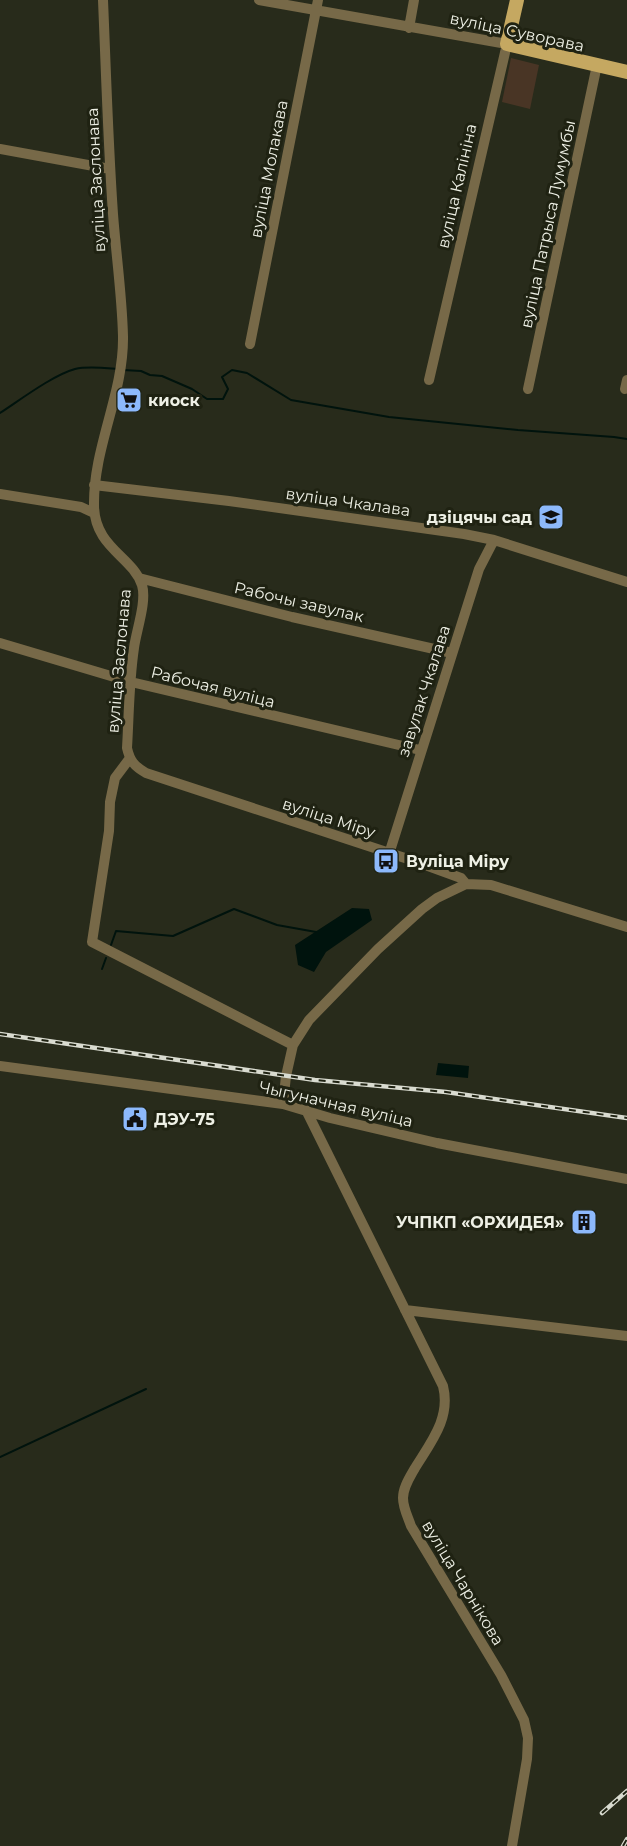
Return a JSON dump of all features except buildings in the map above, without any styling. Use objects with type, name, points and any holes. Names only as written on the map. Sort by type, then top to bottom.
[{"type":"main road","name":"вуліца Калініна","points":[[507,44],[517,0]]},
{"type":"main road","name":"вуліца Суворава","points":[[507,44],[627,72]]},
{"type":"street","name":"вуліца Заслонава","points":[[102,0],[110,169],[123,337],[117,388],[98,457],[94,485],[94,513],[108,545],[139,578],[143,587],[131,682],[127,748],[130,758]]},
{"type":"street","name":"вуліца Суворава","points":[[259,0],[316,12],[507,44]]},
{"type":"street","name":"вуліца Молакава","points":[[250,344],[318,0]]},
{"type":"street","points":[[409,28],[414,0]]},
{"type":"street","name":"вуліца Калініна","points":[[429,380],[507,44]]},
{"type":"street","name":"вуліца Патрыса Лумумбы","points":[[528,389],[597,65]]},
{"type":"street","points":[[0,149],[110,169]]},
{"type":"street","name":"вуліца Чкалава","points":[[94,485],[229,501],[432,529],[494,540],[627,582]]},
{"type":"street","points":[[0,494],[81,507],[94,513]]},
{"type":"street","name":"завулак Чкалава","points":[[389,854],[479,569],[494,540]]},
{"type":"street","name":"Рабочы завулак","points":[[139,578],[292,617],[452,653]]},
{"type":"street","name":"Рабочая вуліца","points":[[0,643],[131,682],[420,750]]},
{"type":"street","points":[[130,758],[115,778],[110,802],[109,831],[92,942],[292,1045]]},
{"type":"street","name":"вуліца Міру","points":[[130,758],[135,767],[146,773],[461,878],[466,884],[491,885],[627,927]]},
{"type":"street","points":[[283,1104],[292,1045],[309,1020],[378,949],[430,903],[466,884]]},
{"type":"street","name":"Чыгуначная вуліца","points":[[0,1066],[283,1104],[437,1143],[627,1179]]},
{"type":"street","name":"вуліца Чарнікова","points":[[306,1110],[443,1386],[446,1398],[440,1426],[406,1483],[403,1498],[411,1526],[501,1675],[524,1720],[528,1738],[527,1759],[512,1846]]},
{"type":"street","points":[[405,1310],[627,1336]]},
{"type":"shaded area","points":[[511,58],[539,65],[530,109],[502,102]]},
{"type":"shaded area","points":[[352,908],[369,909],[372,920],[326,952],[314,972],[298,965],[295,945]]},
{"type":"shaded area","points":[[438,1063],[469,1066],[468,1078],[436,1075]]},
{"type":"waterway","points":[[0,413],[66,372],[85,368],[118,369]]},
{"type":"waterway","points":[[123,370],[162,376],[192,389],[207,399],[223,399],[228,389],[222,377],[232,370],[247,373],[291,400],[389,417],[627,439]]},
{"type":"waterway","points":[[111,945],[116,931],[173,936],[234,909],[277,925],[316,932]]},
{"type":"waterway","points":[[102,969],[106,958]]},
{"type":"waterway","points":[[0,1457],[146,1389]]},
{"type":"railway","points":[[0,1034],[315,1080],[446,1092],[627,1118]]},
{"type":"railway","points":[[602,1813],[627,1791]]},
{"type":"railway","points":[[623,1846],[627,1839]]},
{"type":"place","name":"киоск","points":[[129,400]]},
{"type":"place","name":"дзіцячы сад","points":[[551,517]]},
{"type":"place","name":"Вуліца Міру","points":[[386,861]]},
{"type":"place","name":"ДЭУ-75","points":[[135,1119]]},
{"type":"place","name":"УЧПКП «ОРХИДЕЯ»","points":[[584,1222]]}]
